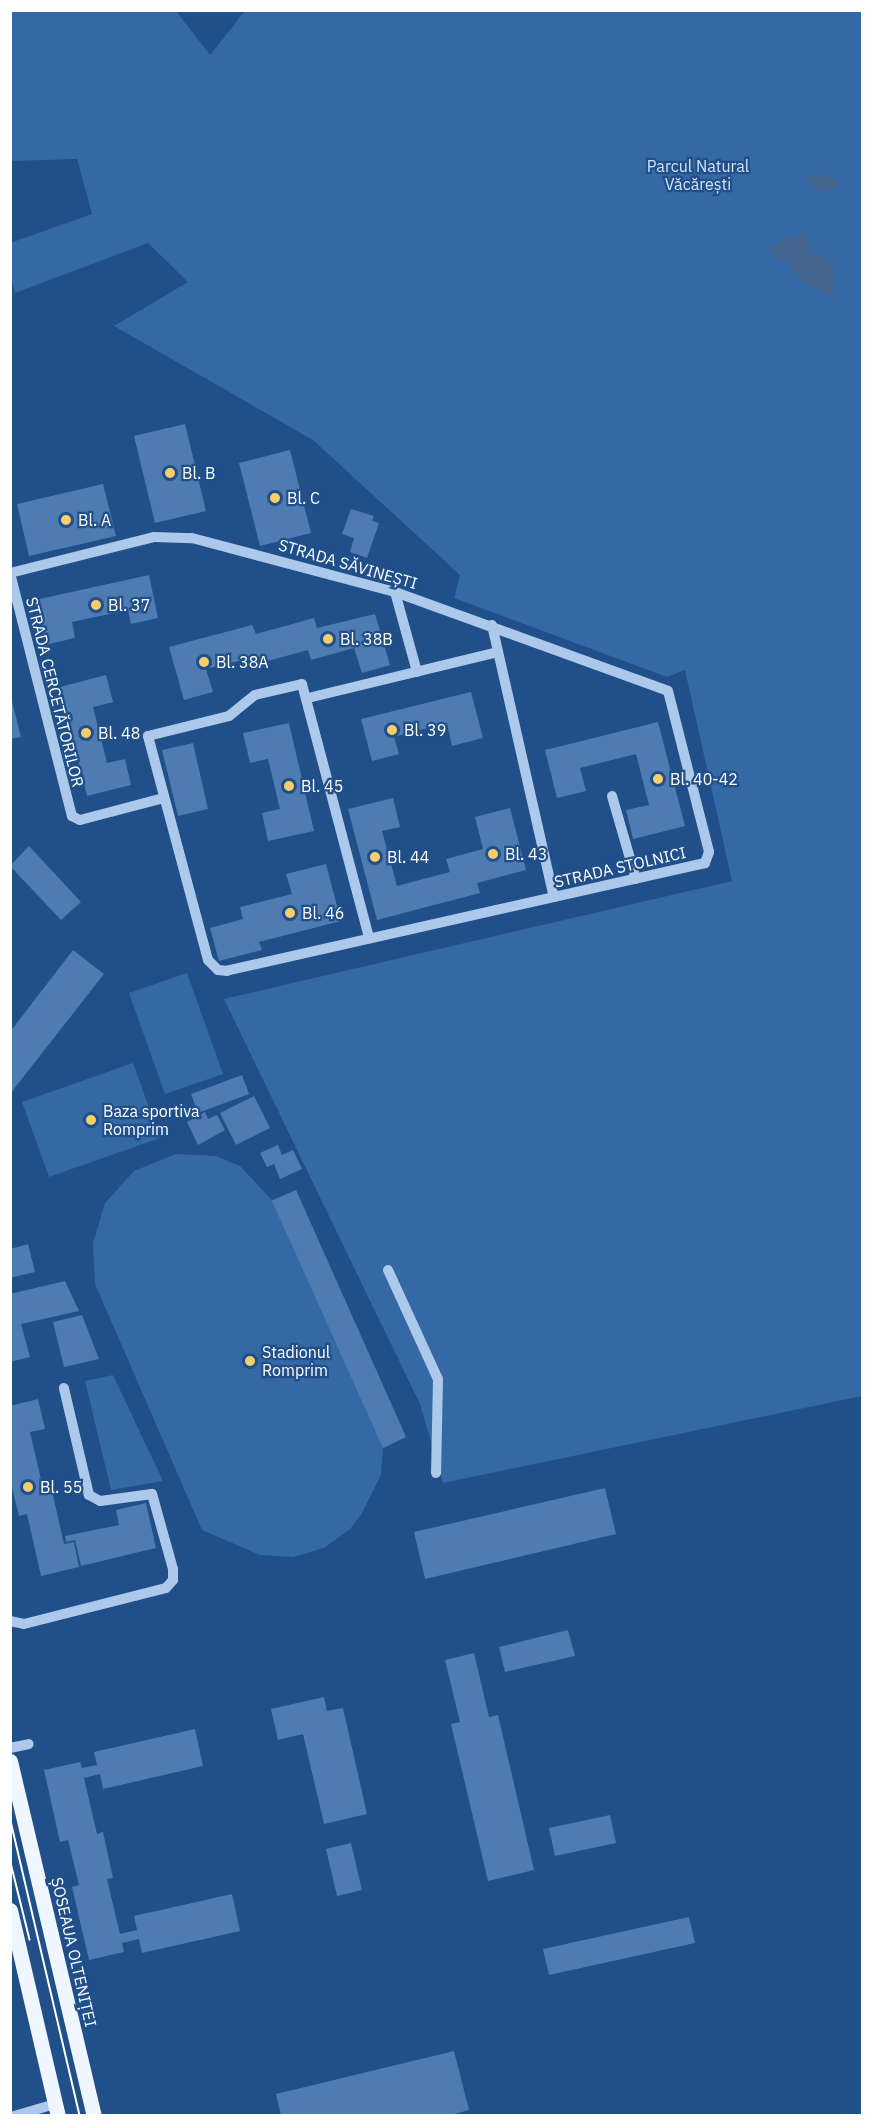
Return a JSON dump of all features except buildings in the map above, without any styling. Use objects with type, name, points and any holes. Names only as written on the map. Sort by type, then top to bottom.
[{"type":"main road","name":"ȘOSEAUA OLTENIȚEI","points":[[10,1761],[15,1798],[94,2115]]},
{"type":"main road","points":[[10,1910],[57,2110]]},
{"type":"street","name":"STRADA SĂVINEȘTI","points":[[10,573],[154,537],[178,536],[395,592],[492,625],[668,691]]},
{"type":"street","name":"STRADA CERCETĂTORILOR","points":[[10,573],[72,816],[80,819],[164,798]]},
{"type":"street","points":[[395,592],[417,672]]},
{"type":"street","points":[[492,625],[554,897]]},
{"type":"street","points":[[308,698],[498,652]]},
{"type":"street","points":[[164,798],[148,736],[229,716],[255,695],[302,684],[308,698],[369,938]]},
{"type":"street","name":"STRADA STOLNICI","points":[[164,798],[212,966],[227,971],[636,879],[709,859],[668,691]]},
{"type":"street","points":[[612,796],[636,879]]},
{"type":"street","points":[[388,1270],[438,1379],[436,1473]]},
{"type":"street","points":[[10,1621],[22,1624],[35,1621],[166,1588],[173,1581],[173,1569],[152,1494],[100,1501],[89,1495],[64,1388]]},
{"type":"street","points":[[10,1749],[29,1744]]},
{"type":"street","points":[[14,2115],[57,2110]]},
{"type":"green space","name":"Parcul Natural Văcărești","points":[[11,11],[176,11],[210,55],[245,11],[862,11],[862,1396],[443,1483],[420,1404],[224,999],[732,881],[685,670],[667,677],[454,598],[460,575],[313,440],[114,326],[188,282],[148,243],[15,293],[11,277],[10,243],[92,214],[77,159],[11,161]]},
{"type":"green space","name":"Baza sportiva Romprim","points":[[187,973],[223,1074],[165,1094],[129,993]]},
{"type":"green space","name":"Baza sportiva Romprim","points":[[133,1063],[160,1138],[49,1177],[22,1102]]},
{"type":"green space","name":"Stadionul Romprim","points":[[176,1154],[216,1156],[240,1166],[272,1200],[296,1190],[406,1437],[383,1448],[381,1475],[361,1515],[350,1529],[324,1548],[293,1557],[260,1555],[202,1530],[95,1284],[93,1243],[105,1203],[134,1171]]},
{"type":"green space","points":[[113,1375],[163,1481],[111,1490],[85,1381]]},
{"type":"shaded area","points":[[823,174],[837,179],[837,188],[824,191],[807,185],[809,177]]},
{"type":"shaded area","points":[[803,233],[809,243],[808,250],[834,263],[834,298],[798,278],[787,260],[772,257],[769,247]]},
{"type":"tram line","points":[[10,1817],[80,2116]]},
{"type":"tram line","points":[[10,1859],[30,1940]]},
{"type":"place","name":"Bl. B","points":[[170,473]]},
{"type":"place","name":"Bl. C","points":[[275,498]]},
{"type":"place","name":"Bl. A","points":[[66,520]]},
{"type":"place","name":"Bl. 37","points":[[96,605]]},
{"type":"place","name":"Bl. 38B","points":[[328,639]]},
{"type":"place","name":"Bl. 38A","points":[[204,662]]},
{"type":"place","name":"Bl. 39","points":[[392,730]]},
{"type":"place","name":"Bl. 48","points":[[86,733]]},
{"type":"place","name":"Bl. 40-42","points":[[658,779]]},
{"type":"place","name":"Bl. 45","points":[[289,786]]},
{"type":"place","name":"Bl. 43","points":[[493,854]]},
{"type":"place","name":"Bl. 44","points":[[375,857]]},
{"type":"place","name":"Bl. 46","points":[[290,913]]},
{"type":"place","name":"Baza sportiva Romprim","points":[[91,1120]]},
{"type":"place","name":"Stadionul Romprim","points":[[250,1361]]},
{"type":"place","name":"Bl. 55","points":[[28,1487]]}]
